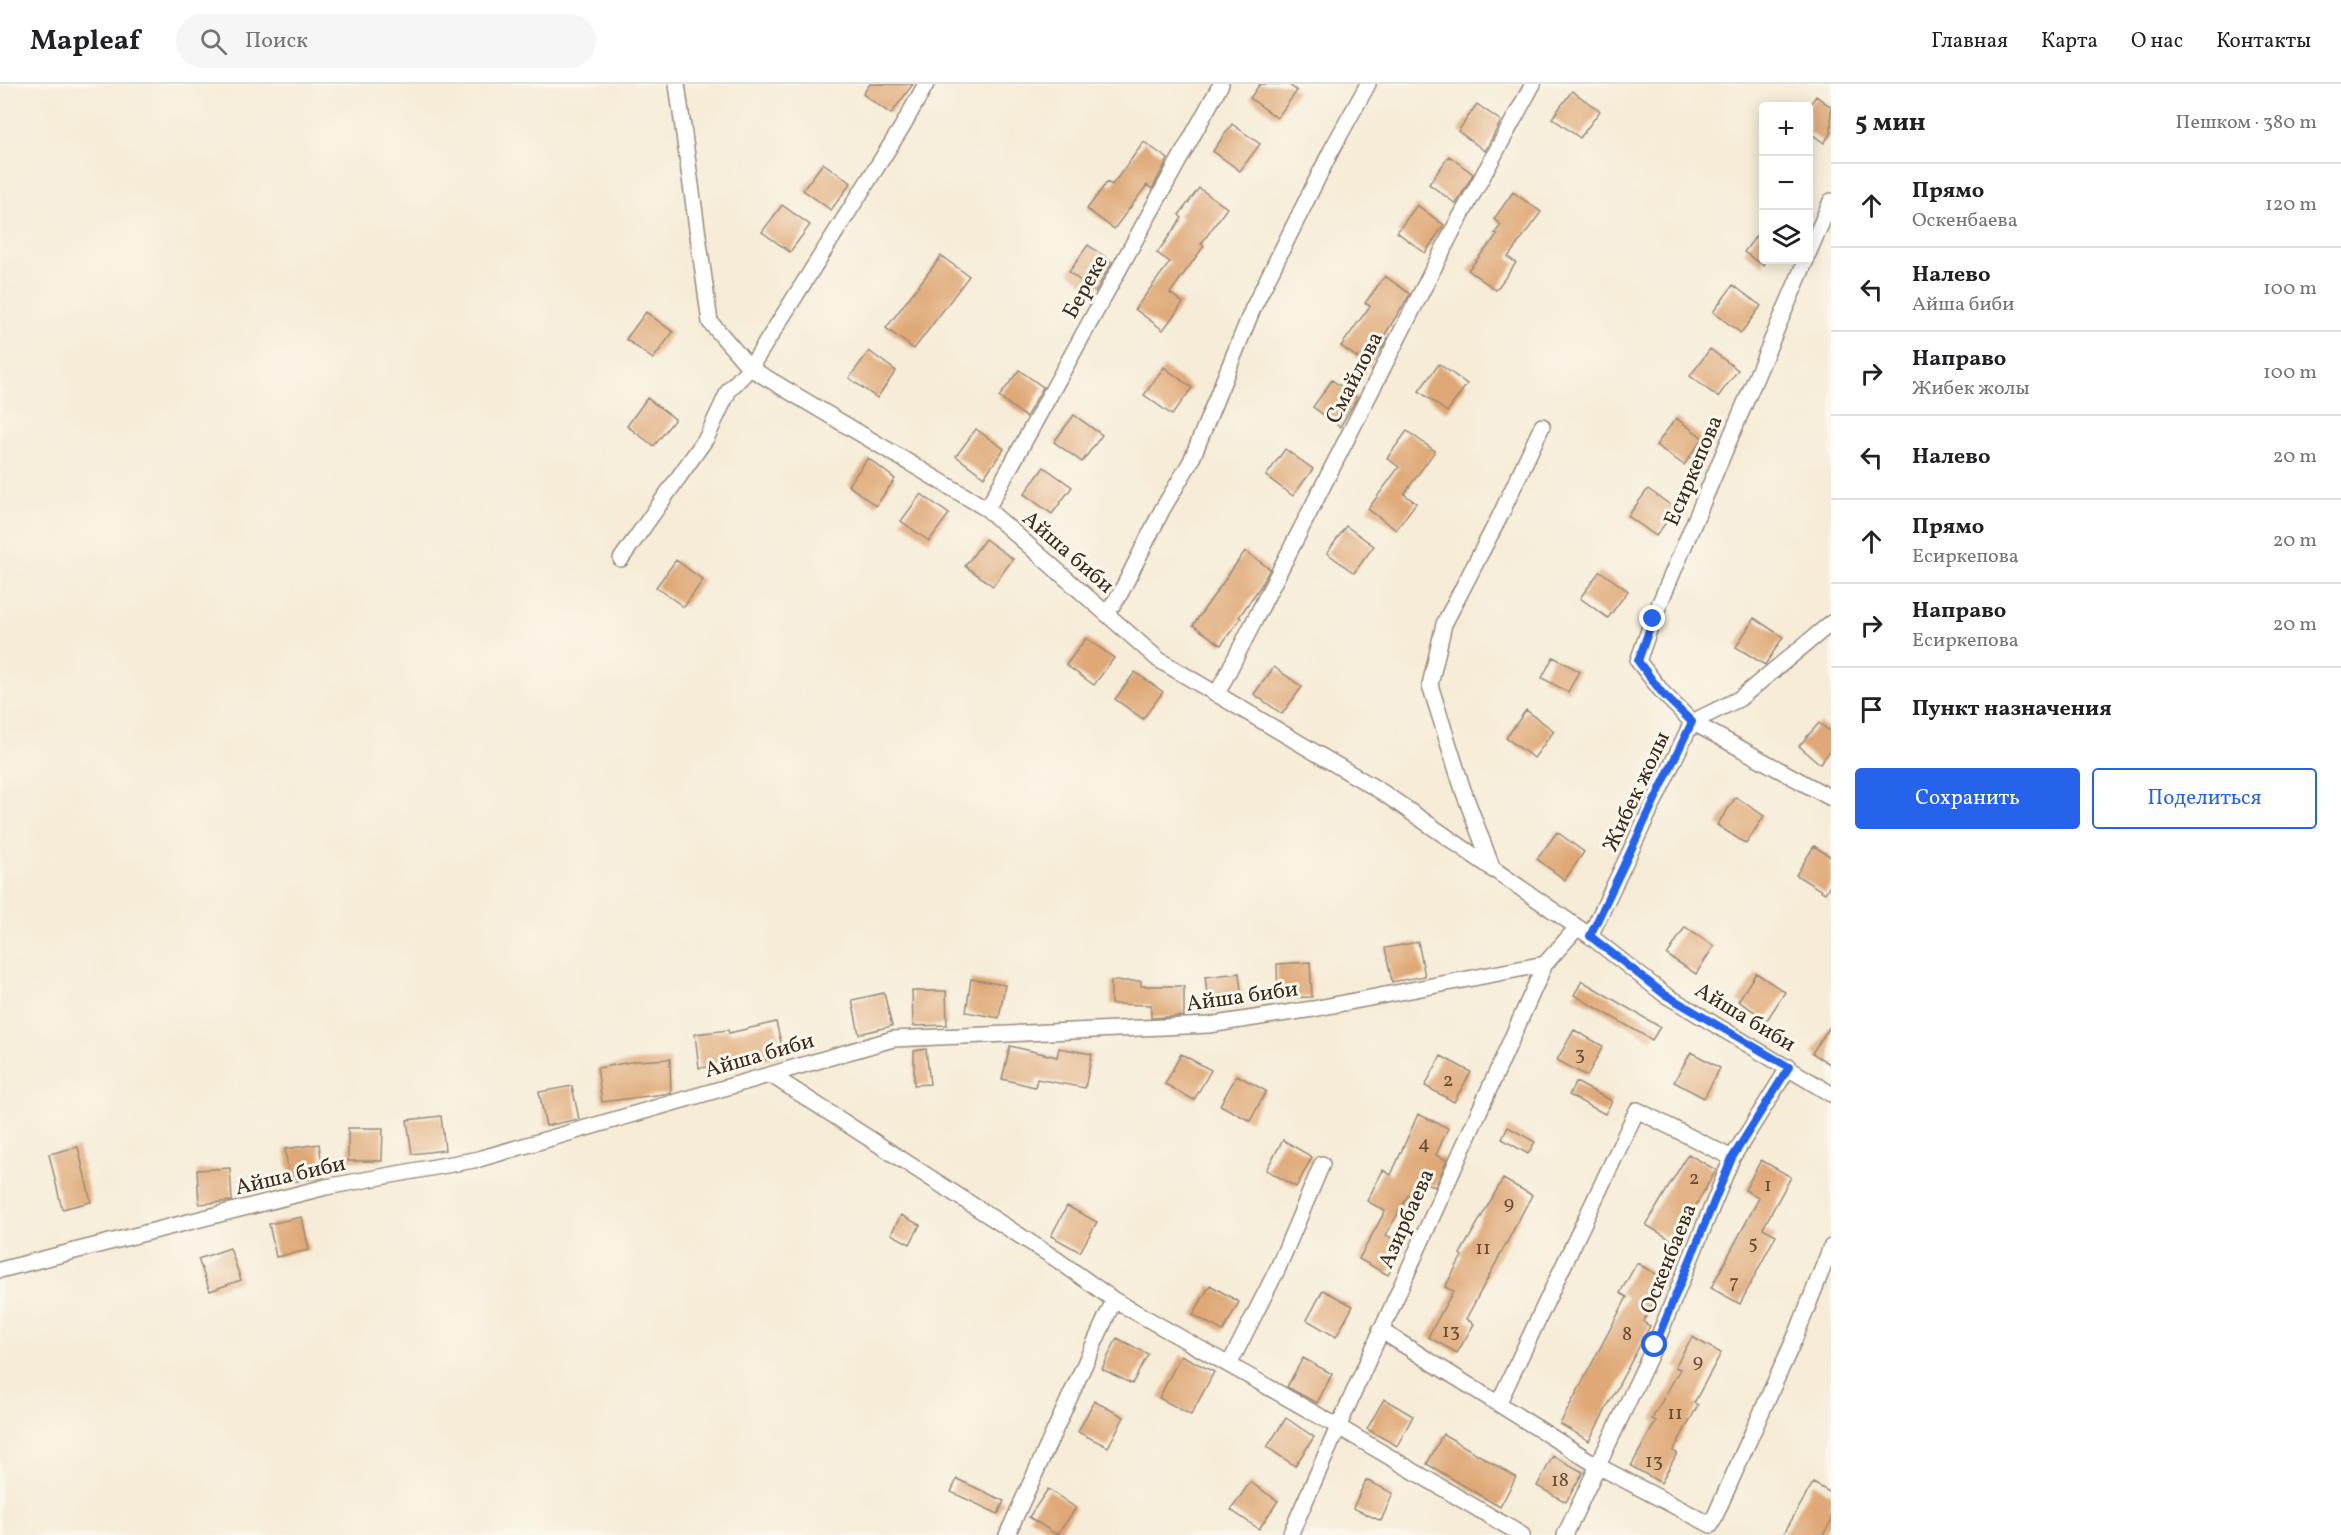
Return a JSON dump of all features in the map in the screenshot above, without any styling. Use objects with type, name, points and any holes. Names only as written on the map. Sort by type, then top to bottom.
[{"type":"street","name":"Айша биби","points":[[677,84],[710,322],[750,368],[987,509],[1159,660],[1218,692],[1382,792],[1576,929],[1590,936],[1664,994],[1831,1094]]},
{"type":"street","points":[[621,559],[708,438],[729,390],[750,368],[902,127],[926,84]]},
{"type":"street","name":"Береке","points":[[987,509],[1221,84]]},
{"type":"street","points":[[1107,613],[1120,594],[1162,510],[1191,461],[1252,308],[1332,149],[1368,84]]},
{"type":"street","name":"Смайлова","points":[[1218,692],[1451,234],[1533,84]]},
{"type":"street","points":[[1813,244],[1831,201]]},
{"type":"street","name":"Есиркепова","points":[[1692,722],[1662,693],[1638,661],[1653,619],[1804,264]]},
{"type":"street","points":[[1493,870],[1463,790],[1430,685],[1444,624],[1499,518],[1542,426]]},
{"type":"street","name":"Жибек жолы","points":[[1590,936],[1692,722],[1740,699],[1831,623]]},
{"type":"street","points":[[1692,722],[1831,798]]},
{"type":"street","name":"Азирбаева","points":[[1290,1535],[1545,964],[1576,929]]},
{"type":"street","name":"Айша биби","points":[[0,1270],[326,1186],[479,1159],[893,1039],[1209,1025],[1312,1009],[1545,964]]},
{"type":"street","name":"Оскенбаева","points":[[1565,1535],[1655,1345],[1732,1158],[1789,1067]]},
{"type":"street","points":[[771,1075],[1056,1259],[1114,1300],[1337,1426],[1522,1535]]},
{"type":"street","points":[[1498,1402],[1636,1110],[1732,1158]]},
{"type":"street","points":[[1229,1365],[1277,1270],[1322,1164]]},
{"type":"street","points":[[1380,1330],[1598,1466],[1711,1525],[1797,1333],[1831,1247]]},
{"type":"street","points":[[1007,1535],[1114,1300]]},
{"type":"building","points":[[870,84],[913,84],[891,114],[863,94]]},
{"type":"building","points":[[1260,84],[1288,84],[1297,91],[1277,118],[1250,98]]},
{"type":"building","points":[[1572,91],[1600,111],[1580,138],[1552,118]]},
{"type":"building","points":[[1816,96],[1831,107],[1831,133],[1824,143],[1813,135],[1812,102]]},
{"type":"building","points":[[1477,104],[1501,121],[1485,151],[1458,131]]},
{"type":"building","points":[[1232,124],[1260,144],[1240,171],[1213,151]]},
{"type":"building","points":[[1144,142],[1168,159],[1152,189],[1147,185],[1114,229],[1087,209],[1107,182],[1112,185]]},
{"type":"building","points":[[1449,156],[1473,174],[1456,204],[1429,184]]},
{"type":"building","points":[[823,163],[851,183],[831,210],[803,190]]},
{"type":"building","points":[[1199,188],[1227,208],[1201,244],[1204,246],[1170,293],[1183,303],[1163,330],[1135,309],[1170,262],[1157,253],[1182,218],[1179,215]]},
{"type":"building","points":[[1513,192],[1541,212],[1508,257],[1516,263],[1496,290],[1468,270],[1498,234],[1495,233],[1501,225],[1494,219]]},
{"type":"building","points":[[782,205],[810,225],[790,252],[762,232]]},
{"type":"building","points":[[1417,205],[1444,225],[1425,253],[1397,232]]},
{"type":"building","points":[[1759,232],[1759,262],[1744,252]]},
{"type":"building","points":[[1088,245],[1112,262],[1095,292],[1069,272]]},
{"type":"building","points":[[941,256],[969,276],[914,349],[886,328]]},
{"type":"building","points":[[1385,276],[1410,294],[1384,336],[1387,338],[1383,346],[1369,366],[1341,346],[1370,306],[1365,303]]},
{"type":"building","points":[[1733,285],[1761,306],[1741,333],[1713,312]]},
{"type":"building","points":[[646,312],[673,332],[653,359],[626,339]]},
{"type":"building","points":[[1710,349],[1738,370],[1718,397],[1690,376]]},
{"type":"building","points":[[869,351],[896,371],[877,398],[849,378]]},
{"type":"building","points":[[1439,364],[1467,384],[1447,412],[1419,391]]},
{"type":"building","points":[[1164,367],[1192,388],[1172,415],[1144,395]]},
{"type":"building","points":[[1019,370],[1043,387],[1026,417],[999,397]]},
{"type":"building","points":[[1332,380],[1357,398],[1340,427],[1313,407]]},
{"type":"building","points":[[647,398],[675,419],[654,446],[627,426]]},
{"type":"building","points":[[1074,415],[1102,435],[1082,462],[1054,442]]},
{"type":"building","points":[[1676,418],[1703,438],[1684,465],[1656,445]]},
{"type":"building","points":[[976,429],[1004,449],[984,477],[956,456]]},
{"type":"building","points":[[1407,431],[1435,451],[1404,494],[1416,503],[1396,530],[1368,509],[1399,467],[1387,458]]},
{"type":"building","points":[[1285,449],[1313,469],[1293,496],[1266,476]]},
{"type":"building","points":[[868,458],[895,479],[876,506],[848,485]]},
{"type":"building","points":[[1044,467],[1072,487],[1052,514],[1024,494]]},
{"type":"building","points":[[1648,489],[1676,509],[1656,536],[1628,516]]},
{"type":"building","points":[[921,494],[949,514],[929,541],[901,521]]},
{"type":"building","points":[[1346,526],[1374,546],[1354,573],[1327,553]]},
{"type":"building","points":[[985,539],[1013,559],[993,586],[965,566]]},
{"type":"building","points":[[1245,551],[1270,569],[1239,617],[1241,618],[1221,645],[1193,625]]},
{"type":"building","points":[[676,560],[703,580],[684,607],[656,587]]},
{"type":"building","points":[[1600,571],[1628,591],[1608,618],[1580,598]]},
{"type":"building","points":[[1754,618],[1783,637],[1765,665],[1736,647]]},
{"type":"building","points":[[1086,638],[1114,658],[1094,685],[1066,665]]},
{"type":"building","points":[[1553,657],[1579,671],[1568,692],[1542,678]]},
{"type":"building","points":[[1274,667],[1302,687],[1282,714],[1254,694]]},
{"type":"building","points":[[1135,672],[1163,692],[1143,719],[1115,699]]},
{"type":"building","points":[[1526,710],[1554,731],[1534,758],[1506,738]]},
{"type":"building","points":[[1819,723],[1831,732],[1831,750],[1820,764],[1799,746]]},
{"type":"building","points":[[1736,797],[1764,816],[1746,844],[1717,825]]},
{"type":"building","points":[[1557,832],[1584,852],[1565,880],[1537,859]]},
{"type":"building","points":[[1814,846],[1831,857],[1831,884],[1825,893],[1796,875]]},
{"type":"building","points":[[1685,927],[1714,946],[1696,974],[1667,955]]},
{"type":"building","points":[[1418,942],[1425,976],[1392,982],[1385,948]]},
{"type":"building","points":[[1310,962],[1312,997],[1278,998],[1277,964]]},
{"type":"building","points":[[1239,973],[1243,1007],[1209,1011],[1205,977]]},
{"type":"building","points":[[1756,973],[1785,992],[1767,1020],[1738,1001]]},
{"type":"building","points":[[971,979],[1005,985],[999,1018],[966,1012]]},
{"type":"building","points":[[1111,981],[1141,981],[1141,986],[1184,986],[1184,1016],[1151,1018],[1151,1005],[1111,1004]]},
{"type":"building","points":[[1582,981],[1660,1027],[1652,1040],[1574,995]]},
{"type":"building","points":[[912,991],[946,991],[947,1025],[913,1026]]},
{"type":"building","points":[[884,993],[892,1026],[859,1034],[852,1000]]},
{"type":"building","points":[[776,1022],[784,1055],[752,1063],[699,1068],[695,1034],[728,1030],[729,1033]]},
{"type":"building","points":[[1831,1025],[1831,1065],[1812,1053]]},
{"type":"building","points":[[1574,1030],[1603,1046],[1587,1076],[1557,1060]]},
{"type":"building","points":[[1010,1046],[1057,1057],[1059,1048],[1092,1054],[1085,1088],[1037,1079],[1035,1087],[1002,1079]]},
{"type":"building","points":[[926,1049],[930,1084],[914,1085],[914,1051]]},
{"type":"building","points":[[1691,1052],[1720,1068],[1704,1098],[1674,1082]]},
{"type":"building","points":[[1181,1054],[1211,1070],[1194,1100],[1165,1084]]},
{"type":"building","points":[[1441,1056],[1471,1072],[1454,1102],[1425,1086]]},
{"type":"building","points":[[670,1059],[671,1093],[602,1102],[597,1068],[636,1061]]},
{"type":"building","points":[[1237,1075],[1266,1091],[1250,1121],[1220,1105]]},
{"type":"building","points":[[1576,1082],[1612,1101],[1605,1114],[1569,1095]]},
{"type":"building","points":[[572,1086],[579,1119],[546,1126],[539,1092]]},
{"type":"building","points":[[1418,1114],[1448,1128],[1436,1155],[1447,1160],[1435,1187],[1417,1179],[1386,1235],[1405,1245],[1388,1275],[1359,1259],[1385,1211],[1367,1201],[1383,1170],[1391,1175]]},
{"type":"building","points":[[441,1116],[445,1150],[412,1154],[407,1120]]},
{"type":"building","points":[[1508,1127],[1535,1142],[1528,1154],[1502,1139]]},
{"type":"building","points":[[348,1128],[383,1128],[382,1161],[348,1161]]},
{"type":"building","points":[[1283,1140],[1312,1157],[1296,1187],[1266,1170]]},
{"type":"building","points":[[319,1144],[324,1177],[290,1182],[285,1149]]},
{"type":"building","points":[[78,1147],[91,1202],[62,1209],[49,1154]]},
{"type":"building","points":[[1688,1154],[1716,1170],[1675,1242],[1646,1225]]},
{"type":"building","points":[[1761,1160],[1791,1177],[1763,1228],[1776,1235],[1740,1304],[1711,1288],[1759,1198],[1745,1190]]},
{"type":"building","points":[[230,1168],[232,1201],[199,1204],[197,1170]]},
{"type":"building","points":[[1503,1179],[1532,1195],[1466,1319],[1474,1324],[1457,1353],[1428,1337],[1453,1291],[1445,1287],[1462,1256],[1460,1254]]},
{"type":"building","points":[[1067,1206],[1097,1222],[1080,1252],[1051,1236]]},
{"type":"building","points":[[901,1215],[920,1225],[910,1244],[891,1234]]},
{"type":"building","points":[[302,1217],[309,1250],[276,1257],[269,1224]]},
{"type":"building","points":[[230,1248],[241,1280],[210,1291],[198,1259]]},
{"type":"building","points":[[1637,1263],[1666,1280],[1643,1322],[1650,1326],[1589,1441],[1560,1424],[1627,1297],[1620,1293]]},
{"type":"building","points":[[1210,1285],[1239,1302],[1223,1331],[1193,1315]]},
{"type":"building","points":[[1323,1290],[1353,1306],[1336,1337],[1307,1320]]},
{"type":"building","points":[[1692,1337],[1721,1353],[1694,1403],[1698,1405],[1673,1451],[1677,1453],[1661,1483],[1631,1466],[1656,1421],[1652,1419],[1680,1369],[1675,1367]]},
{"type":"building","points":[[1117,1338],[1148,1354],[1132,1384],[1102,1369]]},
{"type":"building","points":[[1181,1355],[1214,1372],[1191,1415],[1159,1398]]},
{"type":"building","points":[[1303,1358],[1332,1374],[1317,1403],[1287,1387]]},
{"type":"building","points":[[1384,1399],[1413,1416],[1397,1446],[1367,1429]]},
{"type":"building","points":[[1094,1401],[1124,1417],[1108,1447],[1078,1432]]},
{"type":"building","points":[[1286,1418],[1314,1437],[1295,1466],[1267,1447]]},
{"type":"building","points":[[1443,1434],[1516,1477],[1500,1507],[1427,1464]]},
{"type":"building","points":[[1553,1456],[1583,1472],[1566,1502],[1537,1486]]},
{"type":"building","points":[[957,1479],[1004,1501],[998,1514],[951,1492]]},
{"type":"building","points":[[1366,1480],[1393,1493],[1381,1521],[1353,1508]]},
{"type":"building","points":[[1250,1482],[1278,1501],[1259,1529],[1231,1510]]},
{"type":"building","points":[[1813,1483],[1831,1493],[1831,1521],[1823,1535],[1783,1535]]},
{"type":"building","points":[[1048,1489],[1076,1508],[1057,1535],[1029,1517]]},
{"type":"route","points":[[1653,619],[1638,661],[1662,693],[1692,722],[1590,936],[1664,994],[1789,1067],[1732,1158],[1655,1345]]}]
